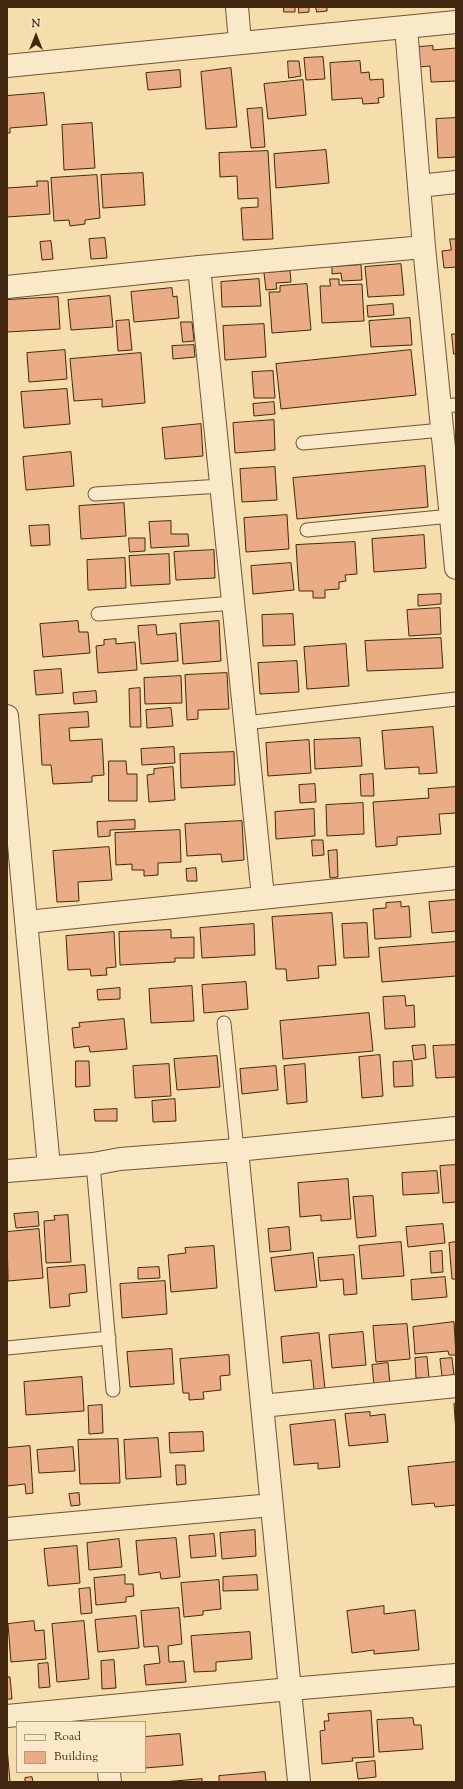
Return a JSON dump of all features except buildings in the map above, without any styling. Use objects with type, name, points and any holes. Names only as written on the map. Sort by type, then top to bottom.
[{"type":"street","points":[[237,7],[240,43]]},
{"type":"street","points":[[7,66],[456,22]]},
{"type":"street","points":[[406,26],[424,247],[448,406],[442,430],[456,568]]},
{"type":"street","points":[[419,186],[456,182]]},
{"type":"street","points":[[7,287],[199,267],[424,247]]},
{"type":"street","points":[[199,267],[263,897]]},
{"type":"street","points":[[7,716],[49,1167]]},
{"type":"street","points":[[27,922],[456,878]]},
{"type":"street","points":[[7,1171],[93,1164],[120,1159],[237,1150],[456,1128]]},
{"type":"street","points":[[237,1150],[299,1782]]},
{"type":"street","points":[[262,1406],[456,1386]]},
{"type":"street","points":[[7,1529],[272,1505]]},
{"type":"street","points":[[7,1716],[103,1715],[290,1689],[456,1675]]},
{"type":"lane","points":[[303,444],[442,430]]},
{"type":"lane","points":[[95,494],[221,486]]},
{"type":"lane","points":[[307,530],[451,516]]},
{"type":"lane","points":[[98,614],[233,603]]},
{"type":"lane","points":[[245,723],[456,699]]},
{"type":"lane","points":[[224,1023],[237,1150]]},
{"type":"lane","points":[[93,1164],[113,1390]]},
{"type":"lane","points":[[7,1348],[109,1338]]}]
